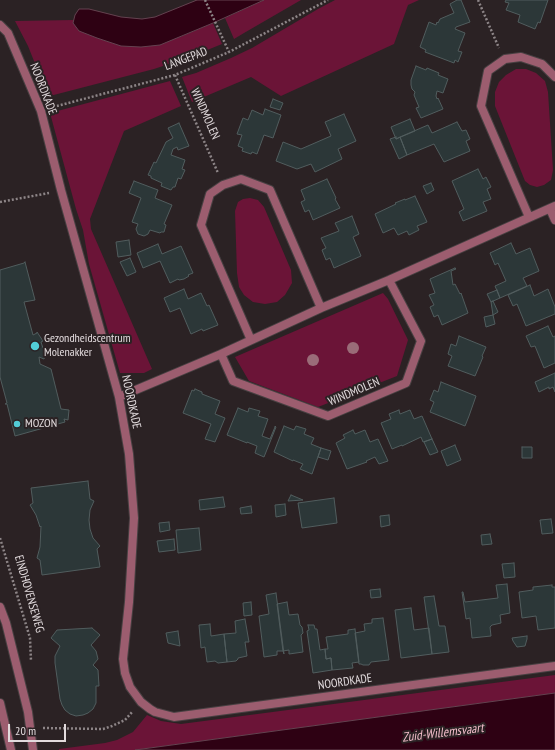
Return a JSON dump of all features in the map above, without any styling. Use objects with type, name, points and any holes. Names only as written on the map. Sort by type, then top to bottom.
[{"type":"street","name":"NOORDKADE","points":[[0,25],[8,33],[41,111],[61,190],[119,398],[129,454],[134,518],[129,602],[123,659],[125,673],[130,686],[141,702],[155,712],[174,717],[555,666]]},
{"type":"street","points":[[529,217],[481,106],[488,71],[505,59],[521,57],[542,64],[555,77]]},
{"type":"street","points":[[251,340],[201,225],[210,194],[223,185],[241,179],[270,190],[321,308]]},
{"type":"street","points":[[119,398],[552,207],[555,220]]},
{"type":"street","name":"WINDMOLEN","points":[[221,354],[234,381],[328,416],[406,383],[421,341],[389,280]]},
{"type":"street","points":[[0,607],[6,623],[28,712],[33,750]]},
{"type":"street","points":[[0,704],[11,750]]},
{"type":"path","points":[[205,0],[229,52]]},
{"type":"path","name":"LANGEPAD","points":[[41,111],[175,74],[229,52],[328,0]]},
{"type":"path","points":[[478,0],[505,59]]},
{"type":"path","name":"WINDMOLEN","points":[[175,74],[223,185]]},
{"type":"path","points":[[0,202],[61,190]]},
{"type":"path","name":"EINDHOVENSEWEG","points":[[0,538],[30,638],[32,666]]},
{"type":"path","points":[[42,722],[43,728],[103,729],[125,720],[141,702]]},
{"type":"shaded area","points":[[264,0],[301,0],[234,39],[225,18]]},
{"type":"shaded area","points":[[335,0],[419,0],[408,5],[394,44],[281,96],[251,77],[192,102],[182,77],[196,73],[252,48]]},
{"type":"shaded area","points":[[74,20],[73,23],[180,37],[213,23],[222,44],[154,69],[46,97],[40,76],[28,46],[15,21]]},
{"type":"shaded area","points":[[516,69],[526,69],[536,73],[545,81],[548,92],[553,170],[551,180],[544,185],[537,187],[530,185],[525,181],[495,106],[495,92],[499,82],[506,75]]},
{"type":"shaded area","points":[[170,81],[181,106],[124,131],[90,219],[91,229],[152,369],[144,373],[120,373],[89,264],[83,230],[50,113]]},
{"type":"shaded area","points":[[250,198],[258,200],[264,207],[291,270],[292,283],[285,295],[277,302],[265,304],[253,302],[244,295],[239,287],[237,273],[235,211],[238,202],[243,199]]},
{"type":"shaded area","points":[[383,293],[388,299],[408,340],[397,376],[318,407],[249,381],[235,357]]},
{"type":"shaded area","points":[[555,675],[555,693],[135,750],[59,750],[117,740],[133,732],[147,715],[161,721],[181,724]]},
{"type":"water","points":[[197,0],[264,0],[160,45],[141,47],[121,46],[79,31],[73,23],[75,15],[79,9],[89,9],[121,17],[142,19],[155,17]]},
{"type":"water","name":"Zuid-Willemsvaart","points":[[555,693],[555,750],[135,750]]},
{"type":"building","points":[[457,0],[461,0],[470,22],[456,27],[455,29],[465,33],[458,51],[462,52],[458,62],[455,60],[454,63],[425,52],[426,50],[420,47],[429,22],[436,25],[440,19],[454,13],[450,4]]},
{"type":"building","points":[[506,0],[548,0],[540,23],[538,22],[535,29],[518,22],[520,15],[506,10],[509,3],[505,2]]},
{"type":"building","points":[[416,66],[426,70],[427,68],[448,79],[443,93],[437,91],[436,96],[443,109],[421,118],[416,108],[419,107],[414,95],[415,92],[411,85],[411,80]]},
{"type":"building","points":[[273,99],[283,103],[280,110],[270,107]]},
{"type":"building","points":[[265,109],[281,115],[273,138],[264,135],[257,154],[242,151],[243,148],[238,146],[242,135],[237,134],[243,118],[248,120],[252,110],[263,115]]},
{"type":"building","points":[[344,114],[356,141],[338,149],[342,159],[315,172],[311,164],[297,169],[276,161],[283,142],[301,149],[331,136],[325,122]]},
{"type":"building","points":[[410,119],[415,131],[396,139],[391,127]]},
{"type":"building","points":[[457,122],[462,131],[466,130],[470,139],[466,141],[470,151],[444,162],[434,144],[407,155],[400,137],[428,125],[432,133]]},
{"type":"building","points":[[179,123],[189,146],[178,150],[177,147],[173,149],[171,155],[185,160],[182,169],[185,170],[181,179],[178,178],[175,187],[171,190],[161,186],[162,183],[148,175],[154,162],[156,163],[166,142],[173,138],[168,128]]},
{"type":"building","points":[[396,137],[396,139],[400,137],[407,155],[399,159],[390,139]]},
{"type":"building","points":[[478,169],[483,179],[486,177],[491,187],[487,189],[491,199],[483,202],[487,211],[463,221],[459,212],[464,209],[452,181]]},
{"type":"building","points":[[327,179],[340,208],[313,220],[309,210],[305,212],[301,202],[305,200],[301,190]]},
{"type":"building","points":[[134,181],[158,190],[155,198],[172,205],[164,224],[166,225],[164,232],[160,233],[150,230],[148,234],[144,236],[138,234],[136,229],[138,224],[132,222],[141,198],[129,193]]},
{"type":"building","points":[[431,183],[434,190],[427,194],[423,186]]},
{"type":"building","points":[[415,196],[427,222],[417,226],[419,230],[409,235],[407,231],[398,235],[394,228],[383,233],[375,214],[396,204],[395,203]]},
{"type":"building","points":[[352,216],[359,234],[353,237],[361,256],[334,268],[330,258],[326,260],[322,250],[326,248],[321,238],[339,231],[335,223]]},
{"type":"building","points":[[129,240],[131,255],[118,257],[116,242]]},
{"type":"building","points":[[511,243],[516,254],[530,248],[539,271],[523,278],[527,286],[500,298],[495,286],[506,281],[498,263],[495,265],[490,253]]},
{"type":"building","points":[[158,244],[162,254],[181,246],[193,273],[184,279],[178,279],[170,283],[160,261],[143,268],[137,253]]},
{"type":"building","points":[[130,258],[136,272],[127,276],[120,262]]},
{"type":"building","points":[[25,262],[35,300],[24,302],[33,335],[37,332],[43,341],[41,342],[43,348],[45,348],[44,359],[39,357],[40,364],[51,369],[61,409],[69,410],[68,420],[64,419],[65,422],[15,436],[7,404],[5,404],[7,403],[0,377],[0,270]]},
{"type":"building","points":[[455,268],[456,269],[451,271],[453,285],[455,284],[460,294],[461,293],[468,313],[442,325],[438,315],[434,317],[430,307],[434,305],[429,295],[435,293],[430,279]]},
{"type":"building","points":[[530,285],[534,296],[548,289],[555,307],[555,314],[526,326],[517,304],[513,306],[508,295]]},
{"type":"building","points":[[184,289],[188,299],[201,293],[207,306],[209,305],[218,325],[203,331],[202,329],[191,334],[180,308],[170,312],[164,298]]},
{"type":"building","points":[[497,290],[500,298],[491,302],[487,294]]},
{"type":"building","points":[[493,301],[498,312],[493,315],[491,302]]},
{"type":"building","points":[[493,315],[495,324],[486,327],[484,317]]},
{"type":"building","points":[[548,326],[553,337],[555,336],[555,363],[544,368],[535,346],[531,347],[526,336]]},
{"type":"building","points":[[459,336],[486,347],[475,376],[448,366],[452,356],[448,354],[451,344],[456,346]]},
{"type":"building","points":[[555,373],[555,392],[553,387],[549,389],[549,387],[539,392],[535,382]]},
{"type":"building","points":[[441,382],[476,396],[465,426],[430,412],[434,402],[430,400],[434,390],[438,392]]},
{"type":"building","points":[[195,389],[202,392],[202,394],[220,401],[215,414],[225,418],[215,442],[205,439],[211,424],[183,413],[192,390],[194,391]]},
{"type":"building","points":[[238,408],[248,412],[249,408],[260,411],[258,416],[268,419],[262,436],[270,439],[275,426],[276,427],[264,457],[255,453],[257,446],[227,435]]},
{"type":"building","points":[[399,410],[400,414],[410,410],[414,419],[422,416],[432,439],[423,442],[421,437],[392,449],[381,423],[391,419],[389,414]]},
{"type":"building","points":[[284,426],[294,430],[296,426],[306,429],[304,434],[314,438],[311,444],[321,448],[312,474],[300,469],[303,464],[274,452]]},
{"type":"building","points":[[353,430],[355,434],[365,430],[370,442],[378,439],[388,461],[379,464],[375,457],[366,461],[367,462],[347,469],[336,443],[345,438],[343,435]]},
{"type":"building","points":[[432,439],[438,452],[430,455],[424,442]]},
{"type":"building","points":[[455,445],[461,460],[447,466],[441,451]]},
{"type":"building","points":[[522,447],[532,447],[532,458],[522,458]]},
{"type":"building","points":[[321,448],[331,451],[328,460],[318,457]]},
{"type":"building","points":[[88,481],[90,499],[94,501],[90,510],[90,529],[93,538],[100,546],[97,549],[100,567],[42,575],[40,560],[37,558],[40,547],[41,526],[40,527],[36,515],[30,505],[33,503],[31,488]]},
{"type":"building","points":[[291,495],[303,500],[288,501]]},
{"type":"building","points":[[223,497],[225,507],[200,510],[199,500]]},
{"type":"building","points":[[334,498],[337,523],[302,528],[298,503]]},
{"type":"building","points":[[285,504],[286,515],[276,517],[275,505]]},
{"type":"building","points":[[251,506],[252,513],[241,514],[240,508]]},
{"type":"building","points":[[389,515],[390,525],[381,527],[380,516]]},
{"type":"building","points":[[551,519],[553,533],[542,534],[540,520]]},
{"type":"building","points":[[169,522],[170,530],[160,532],[159,523]]},
{"type":"building","points":[[199,528],[201,550],[178,553],[176,530]]},
{"type":"building","points":[[490,534],[492,544],[482,545],[481,535]]},
{"type":"building","points":[[174,539],[175,550],[159,552],[157,541]]},
{"type":"building","points":[[514,563],[515,577],[504,578],[502,564]]},
{"type":"building","points":[[507,584],[510,613],[500,615],[501,623],[490,627],[491,636],[472,638],[470,618],[466,619],[462,592],[465,602],[498,598],[496,585]]},
{"type":"building","points":[[552,585],[552,587],[555,587],[555,628],[538,630],[536,616],[522,618],[519,592],[533,590],[533,587]]},
{"type":"building","points":[[380,589],[381,597],[371,598],[370,590]]},
{"type":"building","points":[[276,593],[284,654],[283,651],[277,651],[277,655],[264,657],[259,616],[269,614],[266,595]]},
{"type":"building","points":[[434,596],[439,626],[445,626],[449,652],[432,654],[424,597]]},
{"type":"building","points":[[251,602],[252,615],[244,616],[243,603]]},
{"type":"building","points":[[287,602],[289,615],[298,614],[303,633],[301,635],[303,652],[289,654],[289,650],[283,651],[277,604]]},
{"type":"building","points":[[411,608],[414,630],[429,628],[432,654],[401,658],[395,610]]},
{"type":"building","points":[[383,618],[389,660],[371,662],[369,665],[359,664],[355,633],[365,631],[364,624],[372,623],[372,619]]},
{"type":"building","points":[[245,619],[249,642],[245,642],[247,656],[238,658],[236,661],[227,662],[224,634],[236,633],[235,621]]},
{"type":"building","points":[[210,624],[211,636],[224,634],[227,662],[207,662],[205,647],[201,648],[199,625]]},
{"type":"building","points":[[308,625],[314,625],[315,629],[317,629],[320,650],[325,649],[326,659],[331,658],[332,670],[313,673],[307,631],[309,630]]},
{"type":"building","points":[[92,628],[100,635],[91,645],[96,651],[98,659],[93,665],[98,670],[99,686],[96,686],[96,703],[93,709],[88,713],[76,716],[65,710],[60,699],[55,656],[60,646],[51,638],[57,630]]},
{"type":"building","points":[[355,629],[359,662],[352,663],[353,668],[332,670],[331,658],[326,659],[325,649],[328,649],[326,637],[348,634],[348,630]]},
{"type":"building","points":[[178,631],[180,646],[168,643],[166,633]]},
{"type":"building","points":[[527,636],[525,646],[517,647],[512,638]]},
{"type":"place","name":"Gezondheidscentrum Molenakker","points":[[35,346]]},
{"type":"place","name":"MOZON","points":[[17,424]]}]
